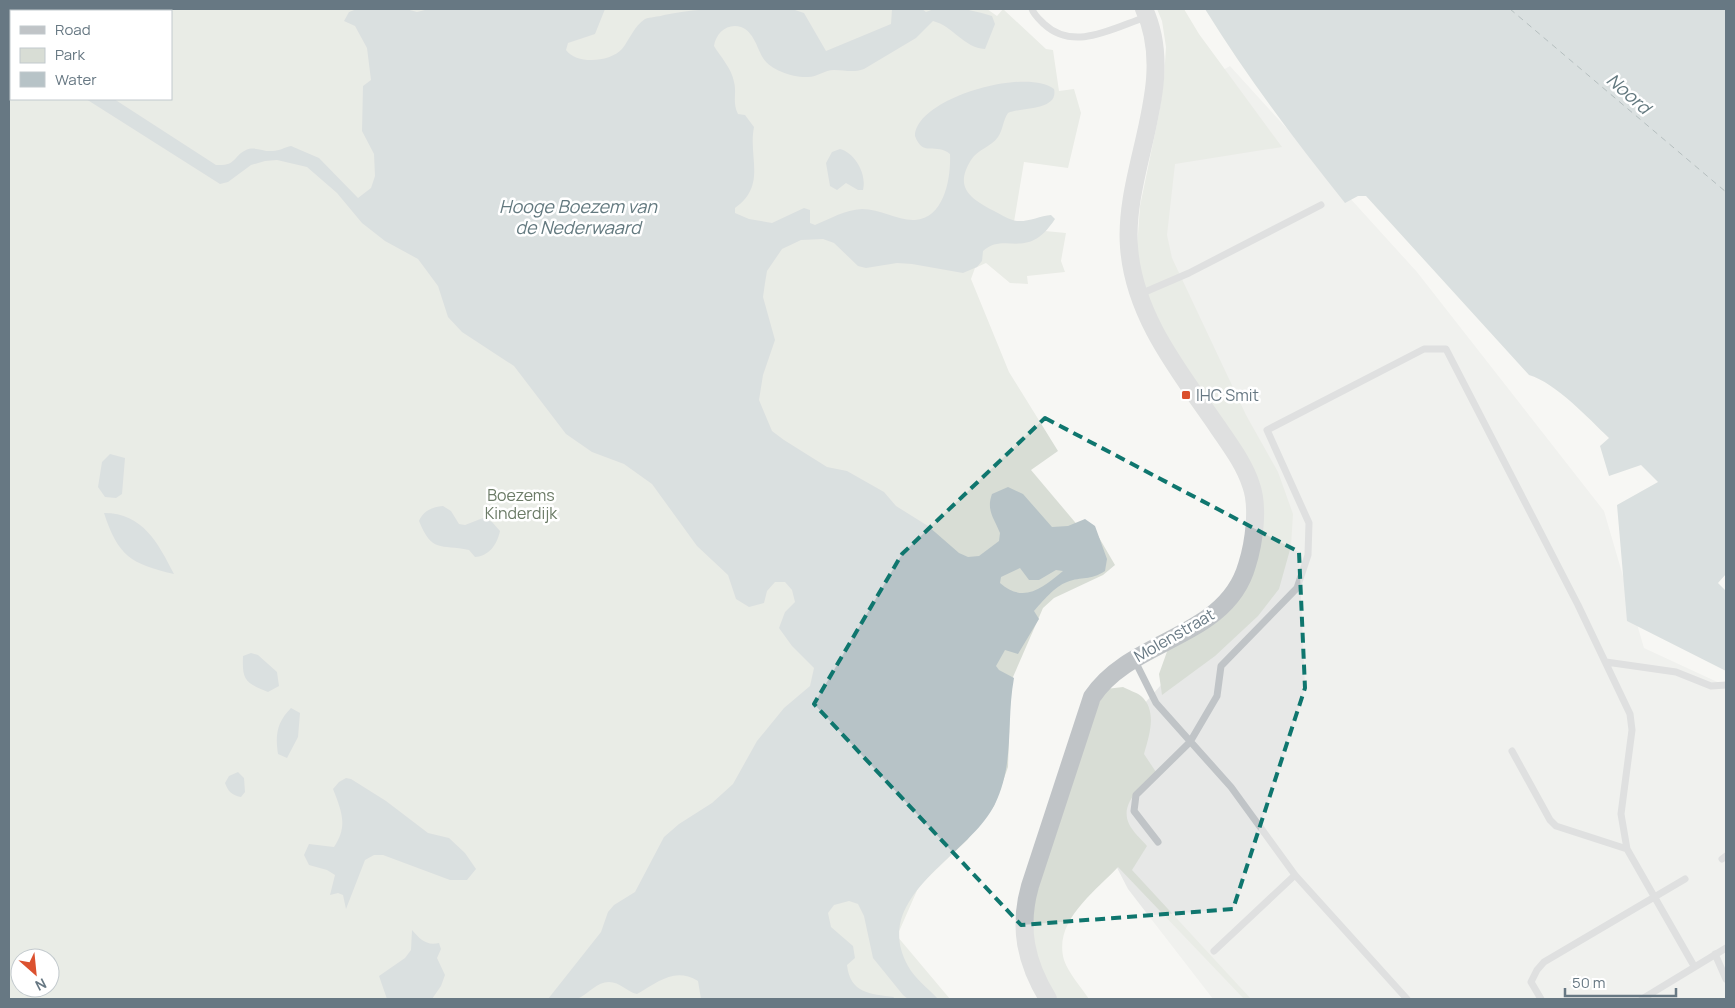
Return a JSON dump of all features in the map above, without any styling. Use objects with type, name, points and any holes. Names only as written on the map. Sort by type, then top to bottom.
[{"type":"street","name":"Molenstraat","points":[[1048,999],[1030,966],[1024,944],[1023,928],[1026,899],[1063,779],[1092,697],[1110,674],[1134,658],[1205,621],[1232,596],[1248,564],[1254,502],[1252,486],[1245,471],[1160,341],[1138,295],[1129,246],[1131,208],[1156,79],[1156,56],[1146,13]]},
{"type":"lane","points":[[1032,9],[1050,29],[1059,35],[1072,38],[1087,36],[1146,13]]},
{"type":"lane","points":[[1138,295],[1189,273],[1321,204]]},
{"type":"lane","points":[[1158,842],[1134,811],[1136,795],[1190,742],[1217,696],[1221,666],[1297,588],[1308,555],[1309,524],[1268,430],[1424,349],[1446,349],[1606,662],[1630,714],[1632,730],[1621,814],[1627,849],[1694,966]]},
{"type":"lane","points":[[1134,658],[1156,703],[1231,787],[1295,875],[1407,999]]},
{"type":"lane","points":[[1606,662],[1676,672],[1712,686],[1726,685]]},
{"type":"lane","points":[[1512,751],[1550,820],[1556,826],[1563,830],[1627,849]]},
{"type":"lane","points":[[1214,951],[1295,875]]},
{"type":"lane","points":[[1540,999],[1531,982],[1536,970],[1544,962],[1685,879]]},
{"type":"lane","points":[[1642,999],[1726,948]]},
{"type":"lane","points":[[1715,954],[1726,979]]},
{"type":"highlighted area","points":[[1045,418],[1299,552],[1305,688],[1233,909],[1021,925],[814,704],[902,554]]},
{"type":"shaded area","points":[[1230,66],[1417,272],[1604,511],[1644,648],[1726,686],[1726,999],[1213,999],[1128,889],[1094,823],[1128,722],[1266,567],[1259,484],[1154,284],[1173,98]]},
{"type":"green space","name":"Boezems Kinderdijk","points":[[9,9],[987,9],[997,16],[1003,9],[1046,49],[1053,50],[1059,91],[1074,89],[1081,113],[1068,168],[1024,162],[1013,228],[1066,233],[1061,261],[1065,272],[1027,276],[1028,284],[1010,283],[986,263],[975,268],[971,279],[1009,372],[1058,451],[1031,470],[1085,534],[1094,529],[1115,565],[1103,575],[1054,598],[1043,608],[1013,677],[1010,702],[1008,767],[994,806],[967,840],[919,886],[897,936],[950,999],[9,999]]},
{"type":"green space","points":[[1157,9],[1184,9],[1199,34],[1282,147],[1175,164],[1167,235],[1172,258],[1246,415],[1278,472],[1293,514],[1291,546],[1279,589],[1258,616],[1215,656],[1162,695],[1159,674],[1169,646],[1214,620],[1261,515],[1203,396],[1146,305],[1137,248],[1140,206],[1159,114],[1164,78],[1166,47],[1162,21]]},
{"type":"green space","points":[[1123,687],[1141,696],[1149,709],[1151,724],[1144,754],[1156,772],[1134,795],[1127,809],[1129,824],[1147,846],[1132,870],[1251,999],[1244,999],[1118,867],[1078,908],[1070,920],[1062,946],[1066,965],[1089,999],[1052,999],[1043,985],[1029,921],[1079,743],[1106,689]]},
{"type":"water","name":"Hooge Boezem van de Nederwaard","points":[[950,8],[992,16],[995,24],[985,49],[971,45],[947,27],[933,21],[916,38],[864,69],[853,71],[831,70],[808,77],[789,75],[771,66],[763,58],[752,36],[745,29],[731,26],[723,30],[717,37],[714,46],[733,77],[735,105],[738,114],[745,115],[754,127],[754,170],[751,190],[735,208],[735,213],[749,219],[772,223],[804,208],[810,210],[810,223],[815,225],[844,213],[862,209],[909,220],[925,218],[940,204],[944,195],[949,174],[950,154],[940,149],[926,148],[918,143],[915,136],[920,122],[933,110],[952,99],[998,84],[1040,83],[1054,89],[1054,96],[1045,105],[1008,113],[998,137],[974,156],[966,170],[964,179],[968,192],[973,197],[1008,219],[1021,221],[1051,215],[1055,219],[1045,232],[1026,243],[992,246],[983,251],[982,261],[977,267],[963,273],[897,263],[866,268],[858,266],[834,243],[823,239],[801,240],[782,249],[767,271],[763,297],[775,340],[763,375],[759,400],[772,431],[827,467],[847,471],[884,492],[896,506],[928,526],[959,553],[968,557],[979,556],[999,541],[1000,533],[990,509],[990,500],[992,494],[1008,487],[1023,494],[1052,527],[1068,526],[1085,519],[1095,526],[1107,559],[1105,571],[1095,576],[1062,584],[1049,595],[1034,611],[1039,619],[1018,654],[1005,650],[996,666],[999,670],[1014,678],[1008,757],[1001,789],[995,804],[982,823],[928,878],[912,898],[902,918],[900,941],[908,966],[938,999],[908,999],[903,995],[873,958],[864,916],[858,904],[849,901],[834,905],[828,913],[831,927],[853,946],[855,958],[847,965],[852,981],[857,987],[869,993],[894,997],[893,999],[701,999],[698,981],[681,975],[660,981],[637,994],[613,982],[605,982],[576,999],[548,999],[601,932],[608,912],[614,905],[635,892],[664,837],[679,824],[712,803],[733,784],[757,741],[784,708],[810,686],[814,668],[792,646],[779,628],[785,612],[795,602],[792,590],[785,582],[775,582],[767,591],[764,603],[749,607],[736,599],[728,575],[697,546],[652,484],[624,464],[592,452],[566,434],[514,366],[462,332],[448,317],[438,286],[418,259],[385,241],[362,223],[337,193],[307,167],[277,160],[265,161],[251,165],[228,182],[220,184],[88,100],[116,100],[216,165],[231,163],[249,149],[273,151],[291,146],[319,158],[358,198],[371,188],[375,176],[374,154],[362,131],[363,86],[371,80],[367,48],[355,26],[344,21],[349,12],[357,9],[406,9],[417,12],[429,9],[605,9],[595,34],[568,43],[566,50],[578,58],[594,60],[610,57],[622,49],[638,25],[645,19],[696,10],[792,9],[804,13],[826,51],[891,24],[892,9],[922,9],[926,12],[934,9]],"holes":[[[1020,568],[1029,580],[1039,580],[1056,570],[1063,571],[1040,588],[1025,593],[1009,589],[1000,583],[1001,577]]]},
{"type":"water","name":"Noord","points":[[1205,9],[1726,9],[1726,574],[1718,583],[1726,591],[1726,671],[1627,621],[1617,505],[1658,482],[1641,465],[1609,476],[1600,446],[1609,438],[1561,393],[1550,385],[1529,375],[1366,196],[1358,196],[1345,203],[1272,108]]},
{"type":"water","points":[[840,149],[850,155],[859,165],[863,177],[863,190],[858,190],[846,183],[837,190],[830,186],[826,163],[832,152]]},
{"type":"water","points":[[110,454],[125,458],[122,494],[116,498],[105,497],[98,487],[102,462]]},
{"type":"water","points":[[443,506],[451,511],[459,524],[465,525],[483,518],[492,522],[500,531],[492,549],[475,557],[469,550],[444,547],[433,543],[428,538],[419,521],[428,510]]},
{"type":"water","points":[[104,513],[118,514],[139,524],[148,532],[162,551],[174,574],[147,566],[128,556],[115,539]]},
{"type":"water","points":[[251,653],[258,655],[277,672],[279,686],[268,692],[246,680],[243,670],[243,656]]},
{"type":"water","points":[[291,708],[300,713],[298,737],[287,758],[278,754],[277,735],[283,718]]},
{"type":"water","points":[[238,772],[244,778],[245,792],[241,797],[230,792],[225,783],[229,776]]},
{"type":"water","points":[[346,778],[351,779],[386,801],[428,833],[449,838],[465,853],[476,869],[467,880],[450,880],[383,855],[374,855],[365,860],[346,909],[343,895],[338,893],[330,895],[335,875],[327,870],[309,865],[304,855],[309,844],[334,847],[341,832],[342,819],[333,789]]},
{"type":"water","points":[[412,930],[427,943],[439,943],[441,949],[437,958],[445,975],[441,986],[432,999],[387,999],[379,976],[405,958],[411,950]]},
{"type":"ferry route","points":[[1510,9],[1726,192]]},
{"type":"place","name":"IHC Smit","points":[[1186,395]]}]
